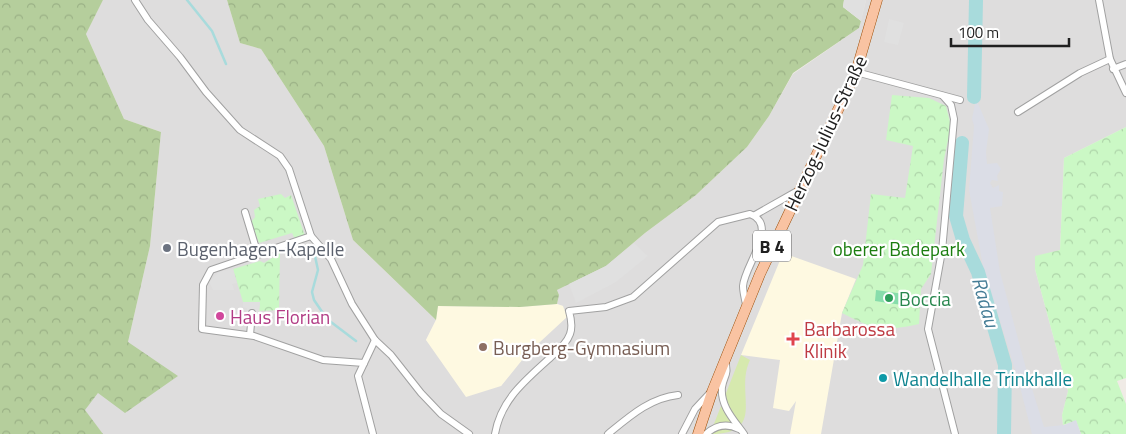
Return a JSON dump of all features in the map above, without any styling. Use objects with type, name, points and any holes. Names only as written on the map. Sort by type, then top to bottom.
[{"type":"main road","name":"Herzog-Julius-Straße","points":[[724,359],[771,249],[856,72],[877,0]]},
{"type":"main road","name":"B 4","points":[[698,434],[724,359]]},
{"type":"street","points":[[135,0],[148,20],[180,56],[206,92],[240,130],[280,156],[290,169],[311,236],[331,259],[352,304],[375,340],[391,355],[421,393],[442,414],[469,434]]},
{"type":"street","points":[[1099,0],[1110,59],[1113,69],[1126,93]]},
{"type":"street","points":[[1018,112],[1080,73],[1110,59]]},
{"type":"street","points":[[1113,69],[1126,64]]},
{"type":"street","points":[[856,72],[960,100]]},
{"type":"street","points":[[944,96],[951,105],[954,119],[942,251],[928,328],[955,434]]},
{"type":"street","points":[[495,434],[505,404],[516,390],[557,352],[570,335],[572,327],[569,311],[606,307],[633,297],[718,222],[753,215],[801,189]]},
{"type":"street","points":[[245,212],[258,255]]},
{"type":"street","points":[[746,306],[743,287],[763,229],[759,219],[753,215]]},
{"type":"street","points":[[311,236],[211,270],[205,277],[202,329],[250,335],[279,343],[323,360],[364,363]]},
{"type":"street","points":[[250,335],[252,312]]},
{"type":"street","points":[[373,434],[358,376],[375,340]]},
{"type":"street","name":"Herzog-Julius-Straße","points":[[724,359],[728,372],[722,386],[723,398],[728,412],[742,431]]},
{"type":"street","points":[[682,434],[695,409],[712,392]]},
{"type":"street","points":[[608,434],[646,405],[660,397],[678,395]]},
{"type":"street","name":"Herzog-Julius-Straße","points":[[706,434],[720,426],[730,425],[742,431]]},
{"type":"shaded area","points":[[103,0],[227,0],[240,43],[261,49],[324,146],[353,240],[436,320],[426,340],[501,386],[563,306],[557,304],[559,295],[557,290],[606,266],[645,233],[696,195],[747,147],[769,116],[793,74],[859,28],[866,0],[1126,0],[1126,127],[1064,158],[1060,250],[1035,257],[1035,269],[1068,391],[1062,415],[1063,425],[1081,434],[103,434],[84,410],[98,393],[128,342],[150,246],[161,132],[124,119],[86,34]]},
{"type":"shaded area","points":[[844,0],[866,0],[861,21],[843,7]]},
{"type":"shaded area","points":[[889,19],[904,23],[898,45],[884,42]]},
{"type":"shaded area","points":[[976,99],[989,129],[986,152],[987,164],[997,163],[1001,169],[997,176],[998,181],[992,180],[990,183],[993,188],[999,185],[999,191],[1003,192],[1002,206],[990,208],[1000,272],[1028,376],[1044,427],[1064,425],[1076,420],[1081,434],[1032,434],[1018,379],[983,266],[969,190],[974,126],[972,119]]},
{"type":"shaded area","points":[[634,243],[648,256],[616,282],[576,303],[569,284],[606,266]]},
{"type":"shaded area","name":"Barbarossa Klinik","points":[[783,253],[856,279],[842,313],[821,434],[790,434],[796,401],[789,411],[773,408],[780,360],[741,355]]},
{"type":"shaded area","points":[[233,269],[237,283],[232,284],[234,290],[213,290],[209,282],[219,272]]},
{"type":"shaded area","points":[[243,302],[260,302],[257,332],[245,331],[247,308],[243,307]]},
{"type":"shaded area","name":"Burgberg-Gymnasium","points":[[557,304],[563,306],[567,317],[527,354],[501,386],[466,397],[426,340],[436,320],[438,306],[520,307]]},
{"type":"green space","points":[[0,0],[103,0],[86,34],[124,119],[161,132],[150,246],[128,342],[178,376],[125,413],[98,393],[85,410],[103,434],[0,434]]},
{"type":"green space","points":[[227,0],[844,0],[843,7],[861,21],[859,28],[793,73],[769,116],[747,147],[696,195],[645,233],[606,266],[557,290],[559,295],[557,304],[520,307],[438,306],[436,320],[353,240],[324,146],[261,49],[240,43]]},
{"type":"green space","name":"oberer Badepark","points":[[892,95],[929,98],[946,106],[951,126],[944,159],[931,274],[921,289],[919,324],[888,329],[871,326],[842,313],[863,265],[871,194],[905,198],[913,146],[886,140]]},
{"type":"green space","points":[[1126,127],[1126,378],[1117,381],[1126,404],[1126,434],[1081,434],[1076,421],[1063,425],[1062,415],[1068,391],[1035,269],[1035,256],[1060,250],[1064,158]]},
{"type":"green space","points":[[281,194],[285,198],[291,195],[305,236],[295,239],[292,233],[259,243],[251,222],[255,217],[254,210],[260,206],[258,199]]},
{"type":"green space","points":[[280,253],[279,310],[259,311],[260,302],[243,302],[233,269],[260,261],[264,263]]},
{"type":"green space","name":"Boccia","points":[[876,290],[904,294],[902,305],[875,301]]},
{"type":"green space","points":[[741,355],[750,360],[746,373],[746,409],[744,419],[738,427],[728,432],[710,434]]},
{"type":"waterway","points":[[187,0],[212,31],[226,64]]},
{"type":"waterway","name":"Radau","points":[[974,97],[976,0]]},
{"type":"waterway","name":"Radau","points":[[962,143],[956,216],[963,240],[978,272],[1005,365],[1004,434]]},
{"type":"waterway","points":[[313,247],[318,270],[312,292],[314,300],[327,319],[356,341]]},
{"type":"place","name":"Bugenhagen-Kapelle","points":[[167,248]]},
{"type":"place","name":"Boccia","points":[[889,298]]},
{"type":"place","name":"Haus Florian","points":[[220,316]]},
{"type":"place","name":"Barbarossa Klinik","points":[[793,339]]},
{"type":"place","name":"Burgberg-Gymnasium","points":[[483,347]]},
{"type":"place","name":"Wandelhalle Trinkhalle","points":[[883,378]]}]
